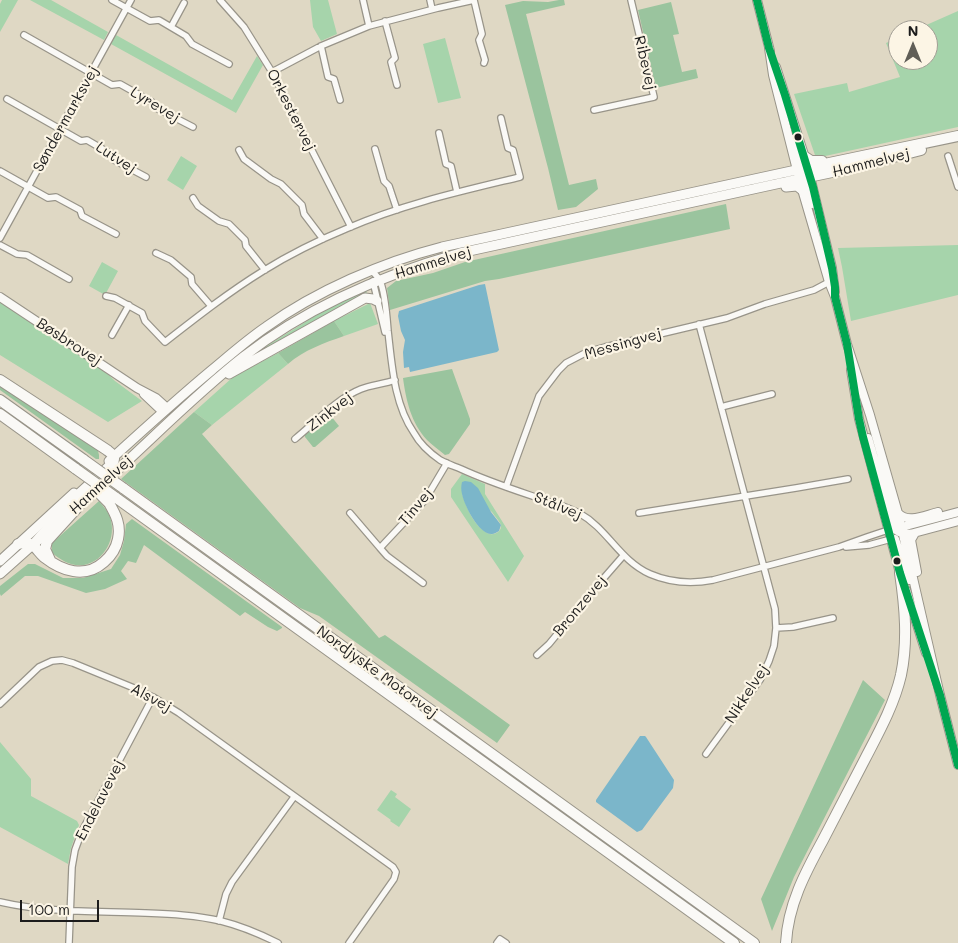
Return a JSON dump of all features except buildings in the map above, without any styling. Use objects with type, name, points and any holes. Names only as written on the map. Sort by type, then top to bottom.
[{"type":"highway","name":"Hammelvej","points":[[803,174],[901,148],[958,136]]},
{"type":"highway","name":"Hammelvej","points":[[803,174],[884,160],[958,140]]},
{"type":"highway","points":[[0,380],[108,450],[115,459],[75,498],[33,544]]},
{"type":"highway","name":"Nordjyske Motorvej","points":[[0,400],[754,943]]},
{"type":"highway","points":[[0,415],[112,500],[119,524],[120,533],[114,551],[100,566],[88,571],[76,572],[65,570],[42,555],[33,544],[18,544]]},
{"type":"highway","name":"Nordjyske Motorvej","points":[[112,500],[734,943]]},
{"type":"highway","points":[[52,563],[45,549],[47,541],[77,508]]},
{"type":"highway","points":[[786,943],[791,910],[800,884],[877,736],[897,691],[903,666],[906,630],[900,573]]},
{"type":"main road","points":[[757,0],[803,174],[829,282],[898,513],[894,533],[900,573],[940,695]]},
{"type":"main road","points":[[769,48],[780,102],[832,268],[835,297]]},
{"type":"main road","name":"Hammelvej","points":[[0,574],[77,508],[211,384],[242,358],[283,329],[335,300],[377,281],[425,263],[460,253],[706,199],[803,174]]},
{"type":"main road","name":"Hammelvej","points":[[0,561],[114,456],[228,356],[277,319],[319,295],[407,256],[442,247],[803,174]]},
{"type":"main road","name":"Bøsbrovej","points":[[0,297],[137,388],[156,398],[166,411]]},
{"type":"main road","points":[[211,384],[365,298],[373,298],[378,301]]},
{"type":"main road","points":[[847,344],[859,419],[923,620]]},
{"type":"main road","points":[[115,472],[161,422],[166,411],[181,412]]},
{"type":"main road","points":[[898,513],[904,518],[910,519],[958,507]]},
{"type":"main road","points":[[894,533],[958,512]]},
{"type":"main road","points":[[894,533],[914,533],[958,521]]},
{"type":"main road","points":[[914,533],[912,540],[923,620],[958,765]]},
{"type":"street","points":[[112,0],[150,20],[159,20],[186,36],[192,44],[228,64]]},
{"type":"street","name":"Søndermarksvej","points":[[0,238],[131,0]]},
{"type":"street","name":"Orkestervej","points":[[220,0],[246,29],[272,72],[351,227]]},
{"type":"street","points":[[363,0],[369,26]]},
{"type":"street","points":[[430,0],[432,9]]},
{"type":"street","points":[[272,72],[321,46],[369,26],[474,0],[482,34],[479,40],[485,60],[484,63]]},
{"type":"street","name":"Ribevej","points":[[594,110],[654,97],[631,0]]},
{"type":"street","points":[[171,27],[184,3]]},
{"type":"street","points":[[385,21],[395,58],[391,62],[396,85]]},
{"type":"street","name":"Lyrevej","points":[[24,35],[112,85],[120,84],[152,102],[158,110],[193,127]]},
{"type":"street","points":[[321,46],[328,77],[334,79],[340,100]]},
{"type":"street","name":"Lutvej","points":[[7,99],[80,141],[87,140],[111,154],[114,160],[146,177]]},
{"type":"street","points":[[106,296],[115,298],[142,313],[145,321],[165,342],[211,306],[265,270],[323,239],[397,210],[457,192],[520,177],[512,150],[508,148],[501,118]]},
{"type":"street","points":[[439,133],[446,164],[452,166],[457,192]]},
{"type":"street","points":[[374,149],[384,181],[389,186],[397,210]]},
{"type":"street","points":[[239,150],[244,159],[270,179],[281,184],[302,205],[304,214],[323,239]]},
{"type":"street","points":[[948,156],[958,187]]},
{"type":"street","points":[[0,171],[48,198],[56,197],[80,210],[82,216],[116,234]]},
{"type":"street","points":[[193,198],[198,206],[219,221],[229,224],[245,240],[246,246],[265,270]]},
{"type":"street","points":[[0,245],[17,254],[27,255],[69,279]]},
{"type":"street","points":[[156,252],[171,260],[191,277],[192,284],[211,306]]},
{"type":"street","name":"Stålvej","points":[[372,270],[384,296],[390,351],[400,404],[406,420],[424,447],[441,460],[473,475],[571,509],[589,519],[606,535],[623,556],[638,568],[651,575],[673,582],[696,583],[839,548],[867,536],[894,533]]},
{"type":"street","name":"Stålvej","points":[[377,281],[378,301],[390,351]]},
{"type":"street","name":"Messingvej","points":[[506,487],[539,396],[566,363],[599,348],[727,318],[764,304],[814,290],[829,282]]},
{"type":"street","points":[[112,335],[129,305]]},
{"type":"street","points":[[699,324],[763,568]]},
{"type":"street","name":"Zinkvej","points":[[295,439],[352,393],[363,388],[395,380]]},
{"type":"street","points":[[721,407],[772,394]]},
{"type":"street","name":"Tinvej","points":[[380,548],[426,500],[447,463]]},
{"type":"street","points":[[639,513],[848,479]]},
{"type":"street","points":[[350,513],[387,556],[423,583]]},
{"type":"street","name":"Stålvej","points":[[839,548],[869,545],[894,533]]},
{"type":"street","name":"Bronzevej","points":[[536,655],[549,644],[623,556]]},
{"type":"street","name":"Nikkelvej","points":[[706,754],[760,680],[774,646],[776,628],[775,609],[763,568]]},
{"type":"street","points":[[776,628],[793,627],[833,618]]},
{"type":"street","name":"Alsvej","points":[[0,704],[39,667],[52,661],[62,660],[153,697],[179,713],[393,867],[396,872],[394,879],[349,943]]},
{"type":"street","name":"Endelavevej","points":[[69,943],[72,867],[82,831],[153,697]]},
{"type":"street","points":[[219,921],[226,894],[232,882],[294,797]]},
{"type":"street","points":[[0,902],[20,906],[70,910],[171,914],[219,921],[252,931],[278,943]]},
{"type":"street","points":[[497,943],[500,939],[506,943]]},
{"type":"green space","points":[[2,0],[18,0],[0,32],[0,4]]},
{"type":"green space","points":[[30,0],[51,0],[108,32],[104,40]]},
{"type":"green space","points":[[310,0],[328,0],[337,34],[321,41],[313,27]]},
{"type":"green space","points":[[564,0],[565,5],[526,14],[569,185],[596,179],[598,189],[576,207],[558,210],[505,5],[523,1],[548,2]]},
{"type":"green space","points":[[671,2],[679,34],[673,35],[682,72],[696,69],[698,78],[656,88],[638,10]]},
{"type":"green space","points":[[958,11],[958,127],[816,158],[794,94],[847,83],[849,92],[900,77],[897,70],[938,70],[938,20]]},
{"type":"green space","points":[[116,35],[232,100],[257,56],[263,65],[236,113],[111,44]]},
{"type":"green space","points":[[445,38],[461,98],[438,103],[423,44]]},
{"type":"green space","points":[[181,156],[197,166],[183,190],[167,180]]},
{"type":"green space","points":[[726,204],[730,229],[485,281],[390,310],[387,288],[396,281],[433,273],[465,262]]},
{"type":"green space","points":[[958,245],[958,295],[851,321],[838,248]]},
{"type":"green space","points":[[102,262],[118,271],[105,295],[89,286]]},
{"type":"green space","points":[[367,290],[366,295],[262,353],[260,350],[328,308]]},
{"type":"green space","points":[[0,302],[108,374],[142,401],[108,422],[0,355]]},
{"type":"green space","points":[[370,303],[378,324],[344,336],[334,321]]},
{"type":"green space","points":[[334,321],[344,336],[307,351],[288,364],[278,353]]},
{"type":"green space","points":[[278,353],[288,364],[212,425],[194,412],[233,377]]},
{"type":"green space","points":[[452,369],[470,419],[470,424],[449,454],[445,455],[427,440],[413,419],[403,378]]},
{"type":"green space","points":[[0,384],[97,447],[99,459],[96,459],[0,390]]},
{"type":"green space","points":[[194,412],[212,425],[202,434],[379,638],[385,635],[510,725],[497,743],[319,616],[300,608],[121,479]]},
{"type":"green space","points":[[327,416],[331,416],[339,426],[313,447],[305,435]]},
{"type":"green space","points":[[462,474],[485,484],[485,494],[524,556],[508,582],[451,497],[451,489]],"holes":[[[462,494],[492,512],[501,525],[500,530],[494,534],[489,534],[482,530],[474,521]]]},
{"type":"green space","points":[[99,501],[110,517],[112,532],[108,547],[98,559],[84,565],[75,565],[66,562],[52,553],[52,543]]},
{"type":"green space","points":[[132,519],[282,628],[277,631],[245,612],[240,616],[144,545],[136,563],[128,561],[121,571],[127,579],[105,589],[86,593],[38,576],[25,576],[1,596],[0,586],[28,564],[35,564],[63,578],[83,578],[111,569],[120,555],[126,524]]},
{"type":"green space","points":[[863,680],[885,700],[794,877],[772,931],[761,899]]},
{"type":"green space","points":[[0,742],[31,779],[31,796],[77,821],[79,825],[68,864],[0,827]]},
{"type":"green space","points":[[391,790],[397,794],[395,797],[411,809],[399,827],[377,810]]},
{"type":"water","points":[[485,284],[499,350],[410,372],[409,367],[404,368],[403,352],[405,340],[401,331],[399,311]]},
{"type":"water","points":[[462,482],[471,482],[478,488],[491,512],[501,525],[499,531],[493,534],[487,533],[477,525],[463,499],[461,488]]},
{"type":"water","points":[[640,736],[646,737],[674,780],[673,788],[642,830],[637,832],[596,802],[596,800]]},
{"type":"transit line","points":[[757,0],[769,48],[813,187],[832,268],[835,297],[847,344],[863,437],[900,573],[940,695],[958,765]]}]
